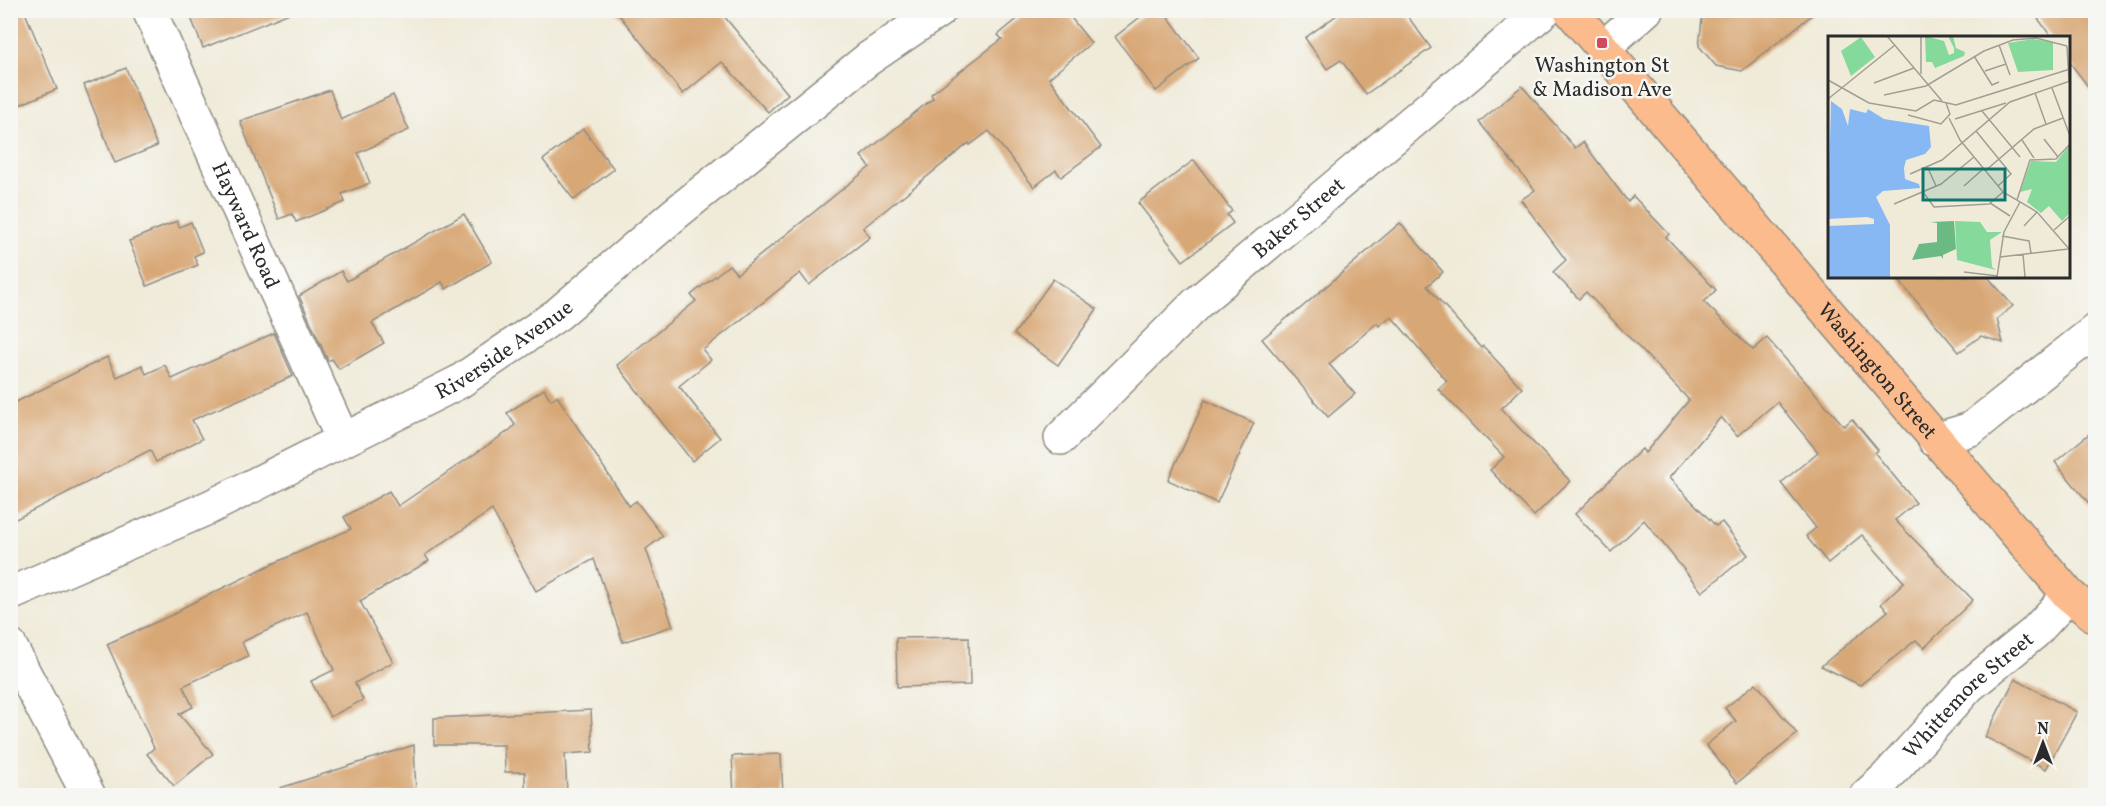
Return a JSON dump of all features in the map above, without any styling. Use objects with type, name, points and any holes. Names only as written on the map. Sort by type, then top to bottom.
[{"type":"main road","name":"Washington Street","points":[[1570,10],[2069,595],[2096,617]]},
{"type":"street","name":"Hayward Road","points":[[149,10],[343,440]]},
{"type":"street","name":"Riverside Avenue","points":[[10,594],[210,507],[459,382],[558,314],[676,213],[868,59],[940,10]]},
{"type":"street","name":"Baker Street","points":[[1061,438],[1197,303],[1545,10]]},
{"type":"street","points":[[1603,48],[1646,10]]},
{"type":"street","points":[[1935,440],[1971,429],[2096,330]]},
{"type":"street","name":"Whittemore Street","points":[[1866,795],[1885,779],[1969,686],[2034,633],[2069,595]]},
{"type":"street","points":[[10,646],[89,795]]},
{"type":"building","points":[[10,10],[24,10],[57,89],[10,109]]},
{"type":"building","points":[[188,10],[292,10],[292,12],[203,48]]},
{"type":"building","points":[[615,10],[719,10],[788,94],[768,112],[722,62],[683,94]]},
{"type":"building","points":[[1028,10],[1065,10],[1091,43],[1049,78],[1101,147],[1061,177],[1056,170],[1034,187],[989,131],[970,145],[969,143],[863,228],[870,237],[809,285],[800,273],[703,350],[711,360],[679,386],[720,438],[692,461],[617,365],[696,301],[691,295],[729,265],[737,274],[870,167],[861,156],[933,98],[931,94],[1002,39],[998,35]]},
{"type":"building","points":[[1149,10],[1163,10],[1199,58],[1156,91],[1115,37]]},
{"type":"building","points":[[1344,10],[1403,10],[1431,48],[1366,94],[1341,60],[1327,69],[1305,38]]},
{"type":"building","points":[[1712,10],[1818,10],[1742,71],[1716,66],[1699,46],[1702,19]]},
{"type":"building","points":[[2032,10],[2096,10],[2096,97],[2070,63],[2070,36],[2051,36]]},
{"type":"building","points":[[126,68],[157,146],[115,163],[84,85]]},
{"type":"building","points":[[1522,86],[1575,148],[1583,142],[1628,202],[1633,196],[1669,234],[1666,237],[1716,290],[1704,302],[1753,350],[1767,338],[1844,426],[1852,419],[1878,450],[1875,453],[1916,503],[1895,520],[1973,600],[1924,648],[1916,640],[1860,685],[1821,666],[1888,611],[1881,604],[1904,582],[1862,535],[1828,563],[1806,536],[1816,528],[1781,483],[1818,452],[1777,402],[1737,436],[1721,417],[1669,478],[1716,526],[1722,522],[1748,555],[1702,592],[1644,520],[1611,552],[1575,514],[1642,449],[1645,453],[1689,400],[1586,292],[1579,299],[1553,272],[1566,260],[1521,200],[1535,190],[1479,122]]},
{"type":"building","points":[[330,90],[341,120],[393,95],[409,130],[358,153],[370,183],[342,194],[345,202],[296,222],[292,214],[279,219],[240,121]]},
{"type":"building","points":[[583,129],[614,169],[574,200],[543,160]]},
{"type":"building","points":[[1194,160],[1232,211],[1227,215],[1233,223],[1183,261],[1138,203]]},
{"type":"building","points":[[464,214],[492,262],[446,289],[442,282],[372,323],[384,343],[339,369],[332,359],[328,361],[299,296],[341,271],[347,281]]},
{"type":"building","points":[[177,221],[179,227],[191,222],[203,252],[194,256],[198,265],[147,286],[129,241]]},
{"type":"building","points":[[1400,223],[1443,272],[1427,286],[1481,348],[1483,346],[1522,388],[1501,409],[1570,481],[1534,516],[1490,470],[1504,457],[1438,389],[1447,381],[1391,316],[1379,326],[1377,323],[1329,364],[1355,394],[1328,417],[1262,339]]},
{"type":"building","points":[[1897,278],[1989,278],[2013,306],[1997,319],[2003,343],[1981,336],[1959,352]]},
{"type":"building","points":[[1053,279],[1097,309],[1058,365],[1014,334]]},
{"type":"building","points":[[274,333],[293,376],[192,420],[202,439],[156,462],[150,450],[10,522],[10,405],[107,357],[117,377],[142,365],[146,374],[165,365],[172,379]]},
{"type":"building","points":[[544,389],[551,400],[557,396],[629,506],[636,501],[663,536],[646,549],[673,626],[623,642],[594,559],[536,591],[492,510],[425,555],[429,561],[360,601],[393,662],[355,683],[363,700],[330,717],[311,681],[334,670],[307,612],[242,642],[248,656],[183,686],[193,707],[179,714],[213,754],[174,786],[147,754],[154,748],[107,644],[181,611],[180,609],[268,566],[351,529],[344,517],[389,491],[398,506],[510,430],[515,425],[507,413]]},
{"type":"building","points":[[1205,400],[1254,423],[1217,503],[1168,480]]},
{"type":"building","points":[[2096,428],[2096,512],[2055,462]]},
{"type":"building","points":[[969,637],[970,685],[897,687],[896,638]]},
{"type":"building","points":[[2015,679],[2077,712],[2046,769],[1985,737]]},
{"type":"building","points":[[1756,683],[1797,734],[1737,783],[1706,745],[1736,721],[1725,708]]},
{"type":"building","points":[[591,710],[593,752],[565,754],[567,792],[555,792],[554,795],[525,795],[525,772],[505,772],[504,745],[434,745],[434,718]]},
{"type":"building","points":[[414,745],[416,795],[281,795],[280,788]]},
{"type":"building","points":[[781,754],[783,795],[734,795],[732,756]]},
{"type":"place","name":"Washington St & Madison Ave","points":[[1602,43]]}]
